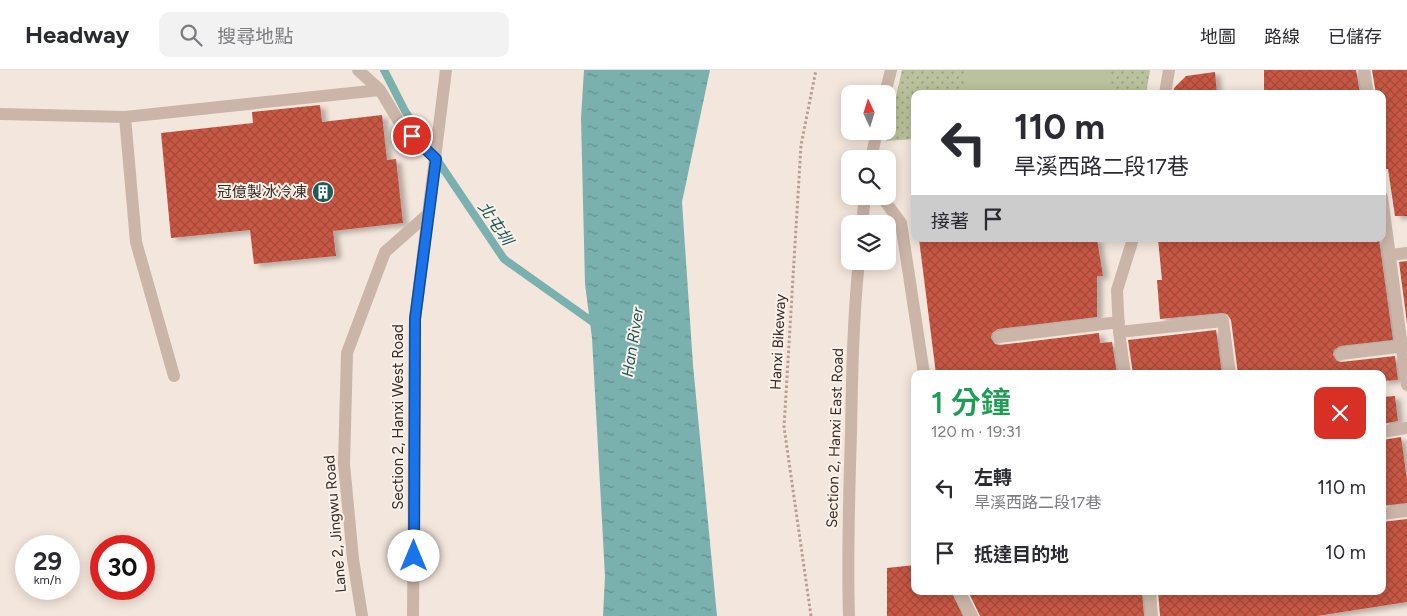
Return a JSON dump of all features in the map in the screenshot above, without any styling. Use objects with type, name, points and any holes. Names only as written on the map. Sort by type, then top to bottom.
[{"type":"street","points":[[358,70],[380,90],[400,125],[436,159]]},
{"type":"street","name":"Section 2, Hanxi West Road","points":[[413,616],[415,319],[446,70]]},
{"type":"street","points":[[887,85],[890,70]]},
{"type":"street","points":[[1166,90],[1169,70]]},
{"type":"street","points":[[1364,70],[1367,90]]},
{"type":"street","points":[[0,114],[125,116],[380,90]]},
{"type":"street","points":[[125,116],[136,242],[174,376]]},
{"type":"street","points":[[888,205],[901,222],[923,370]]},
{"type":"street","name":"Lane 2, Jingwu Road","points":[[362,616],[353,559],[344,464],[347,353],[385,252],[428,214]]},
{"type":"street","points":[[1386,220],[1405,347],[1407,385]]},
{"type":"street","points":[[1124,370],[1117,290],[1132,242]]},
{"type":"street","points":[[1391,255],[1407,252]]},
{"type":"street","name":"Section 2, Hanxi East Road","points":[[849,616],[849,472],[859,270]]},
{"type":"street","points":[[999,337],[1222,321],[1229,370]]},
{"type":"street","points":[[1341,354],[1405,347]]},
{"type":"street","points":[[1386,431],[1407,428]]},
{"type":"street","points":[[1386,513],[1407,510]]},
{"type":"street","points":[[961,595],[972,616]]},
{"type":"street","points":[[1150,595],[1152,616]]},
{"type":"path","name":"Hanxi Bikeway","points":[[811,616],[784,427],[801,145],[816,70]]},
{"type":"green space","points":[[902,70],[1150,70],[1147,90],[911,90],[911,139],[886,141],[896,140],[896,97]]},
{"type":"green space","points":[[965,70],[1109,70],[1111,90],[967,90]]},
{"type":"water","name":"Han River","points":[[584,70],[710,70],[682,202],[693,365],[717,616],[603,616],[605,576],[592,338],[585,284],[581,118]]},
{"type":"building","points":[[1264,70],[1356,70],[1359,90],[1264,90]]},
{"type":"building","points":[[1372,70],[1407,70],[1407,216],[1395,216],[1388,169],[1386,169],[1386,90],[1375,90]]},
{"type":"building","points":[[1215,72],[1217,90],[1174,90],[1186,76]]},
{"type":"building","name":"冠億製冰冷凍","points":[[320,105],[322,122],[382,115],[387,160],[396,159],[403,223],[333,231],[336,256],[254,264],[250,230],[171,238],[161,133],[253,123],[252,112]]},
{"type":"building","points":[[919,242],[1097,242],[1103,276],[1097,276],[1097,317],[998,329],[992,333],[991,338],[995,344],[1000,345],[1099,333],[1100,343],[1112,342],[1116,370],[935,370]]},
{"type":"building","points":[[1158,242],[1379,242],[1393,340],[1340,346],[1334,350],[1333,355],[1337,361],[1341,362],[1395,356],[1398,380],[1386,381],[1386,370],[1237,370],[1231,320],[1227,314],[1160,319],[1157,280],[1162,280]]},
{"type":"building","points":[[1407,261],[1407,323],[1399,262]]},
{"type":"building","points":[[1216,330],[1221,370],[1132,370],[1128,340]]},
{"type":"building","points":[[1395,396],[1398,421],[1386,423],[1386,397]]},
{"type":"building","points":[[1401,437],[1407,480],[1407,503],[1386,506],[1386,439]]},
{"type":"building","points":[[1407,519],[1407,602],[1317,616],[1160,616],[1158,595],[1386,595],[1386,522]]},
{"type":"building","points":[[911,565],[911,595],[953,595],[963,616],[887,616],[887,568]]},
{"type":"building","points":[[970,595],[1142,595],[1144,616],[980,616]]},
{"type":"waterway","name":"北屯圳","points":[[384,70],[405,111],[427,144]]},
{"type":"waterway","name":"北屯圳","points":[[436,158],[504,259],[597,325]]},
{"type":"place","name":"冠億製冰冷凍","points":[[323,192]]},
{"type":"route","points":[[412,136],[436,159],[415,319],[414,556]]}]
